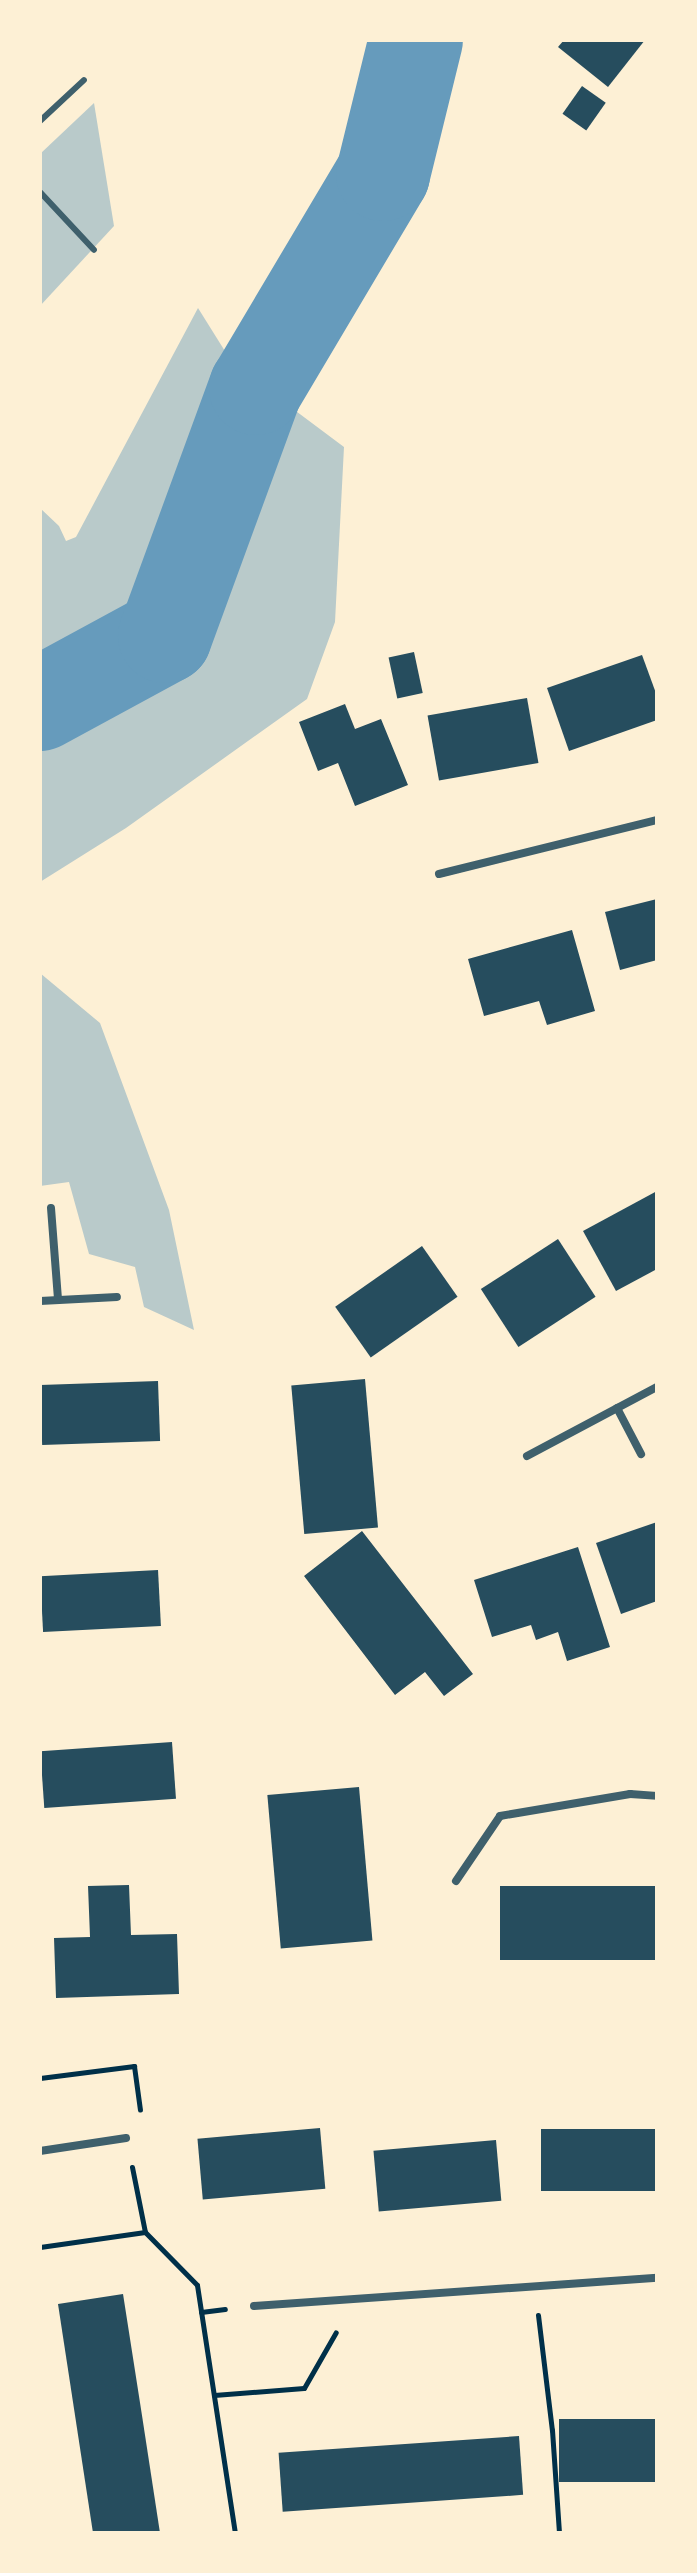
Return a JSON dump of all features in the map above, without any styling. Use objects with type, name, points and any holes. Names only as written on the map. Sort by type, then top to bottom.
[{"type":"street","points":[[439,874],[657,820]]},
{"type":"street","points":[[51,1208],[58,1300]]},
{"type":"street","points":[[40,1301],[117,1297]]},
{"type":"street","points":[[527,1456],[657,1387]]},
{"type":"street","points":[[617,1408],[641,1454]]},
{"type":"street","points":[[456,1881],[500,1816],[630,1794],[657,1796]]},
{"type":"street","points":[[40,2151],[126,2138]]},
{"type":"street","points":[[254,2306],[657,2278]]},
{"type":"lane","points":[[40,121],[84,80]]},
{"type":"lane","points":[[40,192],[94,250]]},
{"type":"path","points":[[40,2078],[134,2066],[141,2112],[126,2138],[145,2232],[197,2285],[235,2533]]},
{"type":"path","points":[[40,2247],[145,2232]]},
{"type":"path","points":[[534,2286],[552,2430],[559,2533]]},
{"type":"path","points":[[214,2395],[304,2388],[355,2299]]},
{"type":"shaded area","points":[[94,103],[114,226],[40,306],[40,154]]},
{"type":"shaded area","points":[[198,308],[233,364],[344,447],[335,622],[307,699],[126,828],[40,882],[40,508],[59,526],[66,541],[76,537]]},
{"type":"shaded area","points":[[40,973],[100,1023],[169,1210],[194,1330],[144,1307],[135,1267],[89,1254],[69,1182],[40,1186]]},
{"type":"building","points":[[564,40],[645,40],[608,87],[558,47]]},
{"type":"building","points":[[582,86],[606,103],[586,130],[562,114]]},
{"type":"building","points":[[414,652],[423,693],[397,698],[389,657]]},
{"type":"building","points":[[642,655],[657,696],[657,720],[569,751],[547,688]]},
{"type":"building","points":[[527,698],[538,763],[439,781],[428,716]]},
{"type":"building","points":[[345,704],[355,729],[381,719],[408,785],[355,806],[338,763],[318,771],[299,722]]},
{"type":"building","points":[[657,899],[657,960],[620,970],[605,912]]},
{"type":"building","points":[[572,930],[595,1011],[547,1025],[539,1001],[484,1016],[468,959]]},
{"type":"building","points":[[657,1191],[657,1269],[616,1291],[583,1231]]},
{"type":"building","points":[[558,1239],[596,1297],[518,1347],[481,1289]]},
{"type":"building","points":[[422,1246],[458,1297],[371,1358],[335,1307]]},
{"type":"building","points":[[365,1379],[378,1527],[304,1534],[291,1385]]},
{"type":"building","points":[[158,1381],[160,1441],[42,1445],[40,1385]]},
{"type":"building","points":[[657,1522],[657,1601],[621,1614],[596,1543]]},
{"type":"building","points":[[362,1531],[473,1674],[444,1696],[425,1672],[395,1695],[304,1576]]},
{"type":"building","points":[[578,1547],[610,1647],[567,1661],[558,1632],[536,1640],[531,1625],[492,1637],[474,1580]]},
{"type":"building","points":[[158,1570],[161,1626],[43,1632],[40,1576]]},
{"type":"building","points":[[172,1742],[176,1799],[44,1808],[40,1751]]},
{"type":"building","points":[[359,1787],[372,1940],[281,1948],[267,1795]]},
{"type":"building","points":[[129,1885],[131,1935],[177,1934],[179,1994],[56,1998],[54,1938],[90,1937],[88,1886]]},
{"type":"building","points":[[500,1886],[657,1886],[657,1960],[500,1960]]},
{"type":"building","points":[[320,2128],[325,2189],[203,2199],[197,2139]]},
{"type":"building","points":[[541,2129],[657,2129],[657,2191],[541,2191]]},
{"type":"building","points":[[496,2140],[501,2201],[379,2211],[373,2151]]},
{"type":"building","points":[[123,2294],[160,2533],[93,2533],[58,2304]]},
{"type":"building","points":[[559,2419],[657,2419],[657,2482],[559,2482]]},
{"type":"building","points":[[519,2436],[523,2495],[283,2512],[279,2453]]},
{"type":"waterway","points":[[40,704],[165,636],[256,388],[383,174],[416,40]]}]
